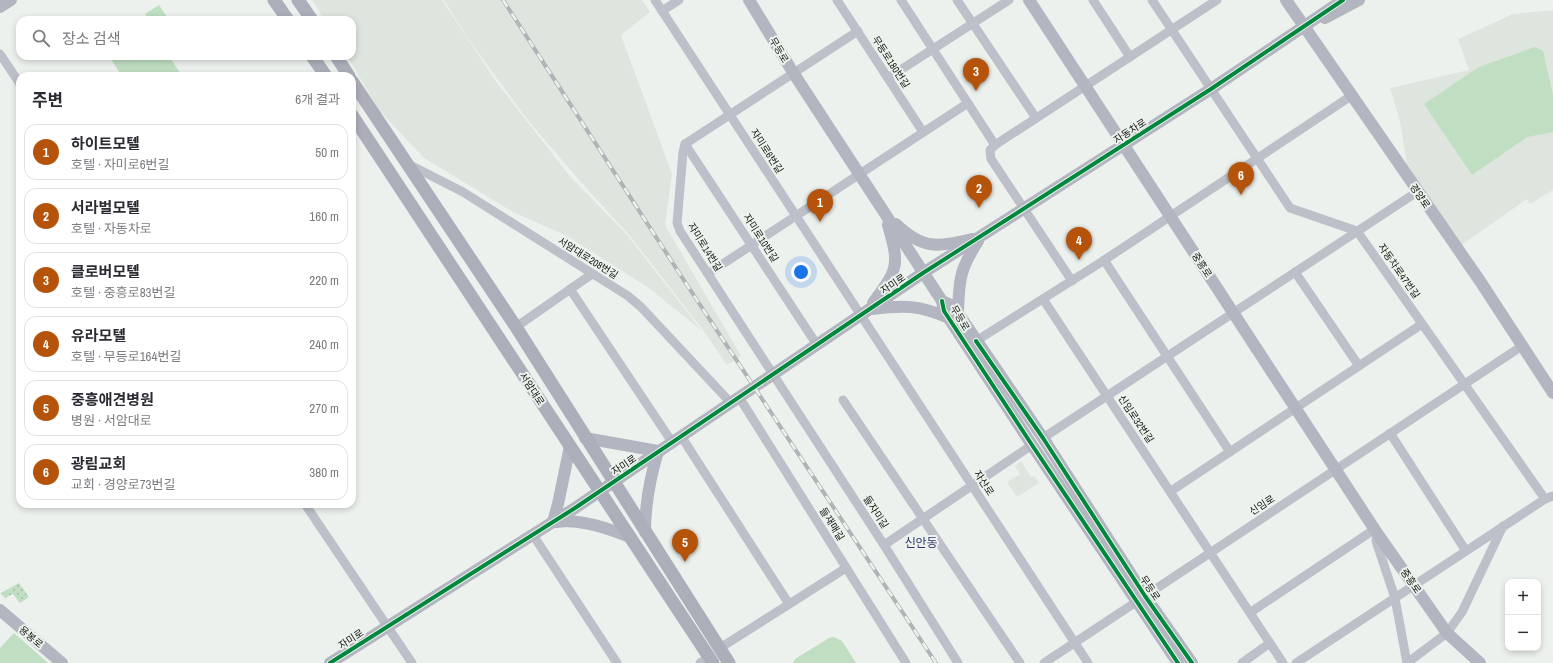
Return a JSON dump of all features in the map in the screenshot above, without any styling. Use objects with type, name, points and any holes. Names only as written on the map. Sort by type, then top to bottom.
[{"type":"main road","points":[[274,0],[285,16]]},
{"type":"main road","points":[[298,0],[309,16]]},
{"type":"main road","points":[[315,60],[323,72]]},
{"type":"main road","points":[[339,60],[346,72]]},
{"type":"main road","name":"서암대로","points":[[356,86],[516,327],[729,663]]},
{"type":"main road","name":"서암대로","points":[[356,121],[630,537],[707,661]]},
{"type":"street","points":[[0,7],[11,0]]},
{"type":"street","name":"자미로6번길","points":[[655,0],[796,216],[865,312]]},
{"type":"street","points":[[662,11],[679,0]]},
{"type":"street","name":"무등로","points":[[749,0],[794,74],[942,301],[944,311],[954,315],[976,341],[1044,438],[1178,663]]},
{"type":"street","points":[[837,0],[858,31]]},
{"type":"street","points":[[901,0],[995,145]]},
{"type":"street","points":[[957,0],[1036,118]]},
{"type":"street","points":[[888,78],[1009,0]]},
{"type":"street","name":"중흥로","points":[[1029,0],[1376,531],[1447,633],[1480,663]]},
{"type":"street","points":[[1093,0],[1130,57]]},
{"type":"street","points":[[1152,0],[1290,208],[1357,231]]},
{"type":"street","points":[[1072,281],[991,159],[990,150],[995,145],[1217,0]]},
{"type":"street","name":"경양로","points":[[1286,0],[1553,393]]},
{"type":"street","name":"자동차로","points":[[923,273],[1211,89],[1304,28],[1343,0]]},
{"type":"street","name":"자동차로","points":[[1304,28],[1340,12],[1359,0]]},
{"type":"street","name":"무등로180번길","points":[[730,115],[858,31],[923,132]]},
{"type":"street","points":[[0,54],[16,78]]},
{"type":"street","points":[[976,341],[1072,281],[1351,96]]},
{"type":"street","points":[[708,273],[968,103]]},
{"type":"street","points":[[686,144],[730,115]]},
{"type":"street","name":"자미로10번길","points":[[686,144],[817,344]]},
{"type":"street","name":"자미로14번길","points":[[686,144],[683,152],[677,223],[773,375]]},
{"type":"street","name":"서암대로208번길","points":[[408,164],[463,192],[628,296],[641,307],[734,400]]},
{"type":"street","points":[[1044,438],[1417,192]]},
{"type":"street","points":[[884,213],[903,231],[917,240],[930,245],[944,245],[981,236]]},
{"type":"street","points":[[865,312],[890,281],[896,263],[895,251],[884,213]]},
{"type":"street","name":"자동차로47번길","points":[[1357,231],[1464,384],[1549,497]]},
{"type":"street","points":[[865,312],[905,305],[954,315],[960,275],[968,256],[981,236]]},
{"type":"street","points":[[1104,260],[1230,452]]},
{"type":"street","points":[[1295,272],[1359,366]]},
{"type":"street","name":"자미로","points":[[330,663],[533,535],[923,273]]},
{"type":"street","points":[[516,327],[592,274]]},
{"type":"street","points":[[570,289],[676,439],[789,604]]},
{"type":"street","name":"신임로32번길","points":[[1043,299],[1211,551],[1283,663]]},
{"type":"street","name":"자산로","points":[[865,312],[973,486],[1088,663]]},
{"type":"street","name":"무등로","points":[[954,315],[1032,445],[1141,599],[1192,663]]},
{"type":"street","points":[[1171,491],[1422,324]]},
{"type":"street","name":"신임로","points":[[1044,663],[1522,346]]},
{"type":"street","name":"들자미길","points":[[773,375],[884,545],[958,663]]},
{"type":"street","name":"들재매길","points":[[734,400],[846,568],[906,663]]},
{"type":"street","points":[[843,400],[1020,663]]},
{"type":"street","points":[[1390,434],[1466,551]]},
{"type":"street","points":[[585,438],[658,451],[652,472],[645,512],[645,532]]},
{"type":"street","points":[[884,545],[1032,445]]},
{"type":"street","points":[[570,446],[558,504],[552,522],[567,520],[615,531],[630,537]]},
{"type":"street","points":[[1296,663],[1549,497]]},
{"type":"street","points":[[308,508],[412,663]]},
{"type":"street","points":[[1376,531],[1376,541],[1395,598],[1407,663],[1447,633],[1462,612],[1503,526]]},
{"type":"street","points":[[1251,612],[1315,569],[1376,531]]},
{"type":"street","points":[[533,535],[617,663]]},
{"type":"street","points":[[720,648],[846,568]]},
{"type":"street","name":"용봉로","points":[[0,610],[62,663]]},
{"type":"street","points":[[1242,663],[1270,643]]},
{"type":"shaded area","points":[[312,0],[442,0],[497,83],[569,175],[628,236],[702,331],[649,288],[567,236],[513,212],[424,158],[379,110],[349,60],[356,60],[356,16],[322,16]]},
{"type":"shaded area","points":[[444,0],[642,0],[650,12],[621,35],[672,174],[665,225],[741,356],[727,365],[703,330],[630,236],[579,180],[526,118],[467,37]]},
{"type":"shaded area","points":[[1553,10],[1553,190],[1530,204],[1527,199],[1460,246],[1408,172],[1400,121],[1390,88],[1469,70],[1458,39],[1513,14]]},
{"type":"shaded area","points":[[1021,461],[1031,477],[1034,476],[1039,483],[1017,497],[1007,482],[1020,474],[1015,466]]},
{"type":"green space","points":[[159,5],[166,16],[146,16],[145,14]]},
{"type":"green space","points":[[1535,47],[1543,51],[1553,95],[1553,132],[1527,137],[1472,175],[1424,104],[1479,67]]},
{"type":"green space","points":[[112,60],[172,60],[179,72],[119,72]]},
{"type":"green space","points":[[19,583],[29,597],[20,603],[13,594],[5,598],[1,593]]},
{"type":"green space","points":[[14,633],[48,663],[0,663],[0,648]]},
{"type":"green space","points":[[834,637],[842,641],[856,663],[793,663],[795,659],[829,638]]},
{"type":"railway","points":[[503,0],[687,285],[936,663]]},
{"type":"cycle path","points":[[330,663],[575,508],[923,273],[1211,89],[1343,0]]},
{"type":"cycle path","points":[[942,301],[944,311],[1178,663]]},
{"type":"cycle path","points":[[976,341],[1043,438],[1145,596],[1192,663]]},
{"type":"place","name":"클로버모텔","points":[[976,91]]},
{"type":"place","name":"광림교회","points":[[1241,195]]},
{"type":"place","name":"서라벌모텔","points":[[979,208]]},
{"type":"place","name":"하이트모텔","points":[[820,222]]},
{"type":"place","name":"유라모텔","points":[[1079,260]]},
{"type":"place","name":"중흥애견병원","points":[[685,562]]},
{"type":"district","name":"신안동","points":[[921,543]]}]
